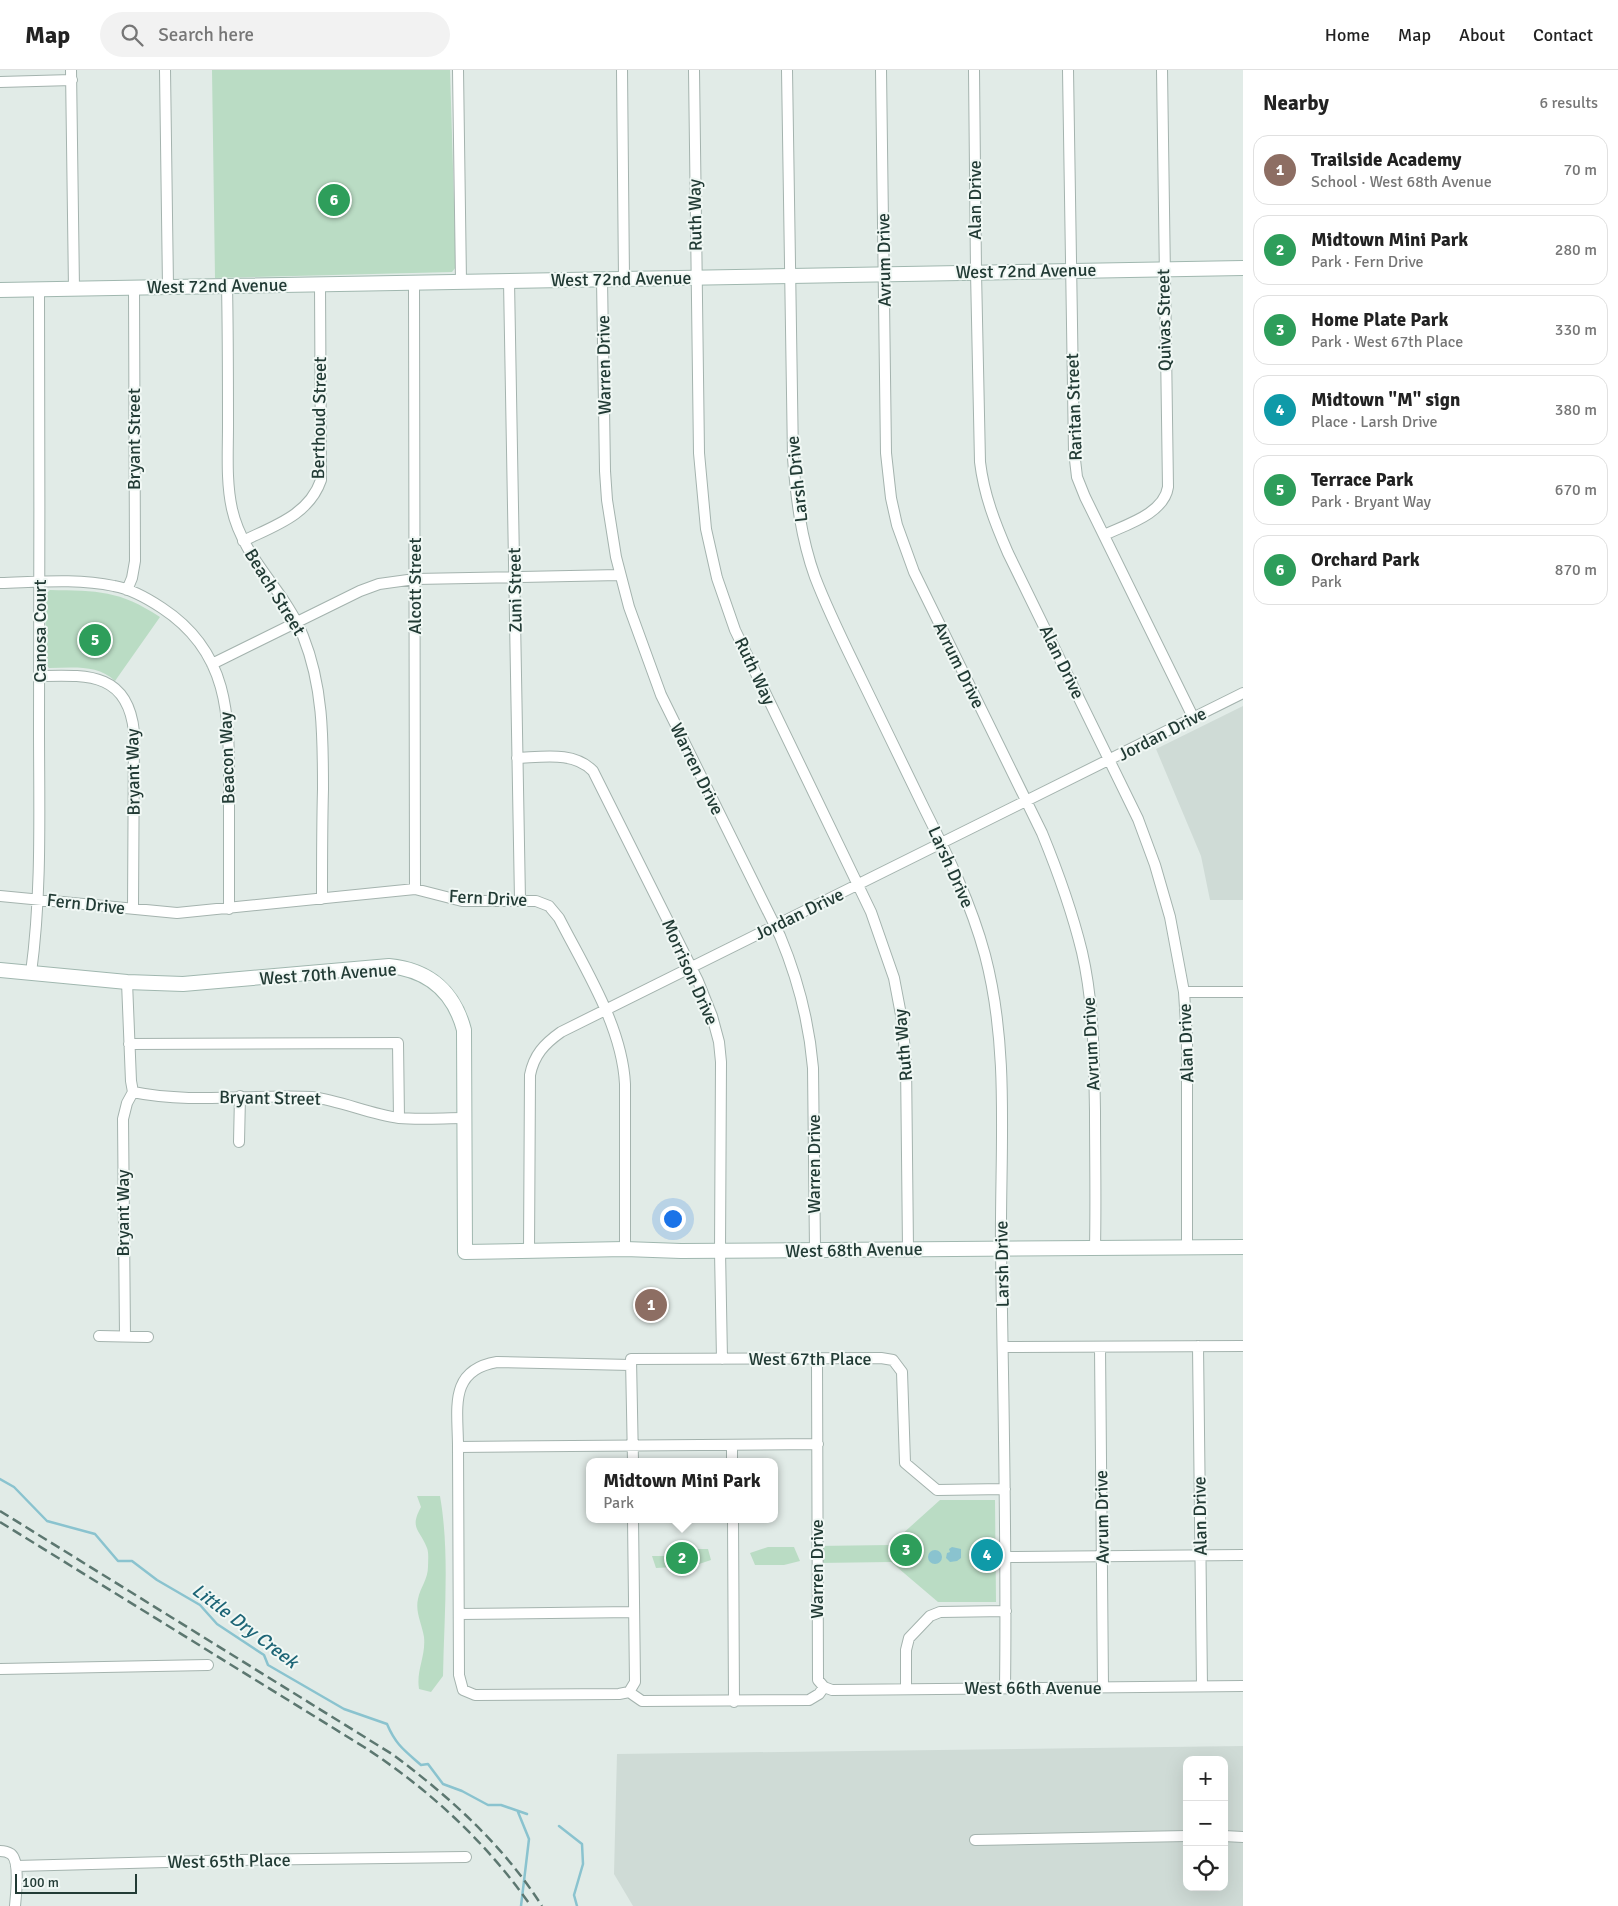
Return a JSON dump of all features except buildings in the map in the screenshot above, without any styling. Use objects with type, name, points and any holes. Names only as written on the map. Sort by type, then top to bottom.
[{"type":"street","points":[[165,70],[168,287]]},
{"type":"street","points":[[458,70],[461,282]]},
{"type":"street","points":[[622,70],[624,279]]},
{"type":"street","name":"Ruth Way","points":[[694,70],[700,478],[706,529],[717,578],[748,659],[859,885],[888,956],[902,1020],[906,1062],[908,1249]]},
{"type":"street","name":"Larsh Drive","points":[[787,70],[793,458],[797,505],[805,543],[815,576],[837,629],[960,880],[978,929],[993,988],[997,1014],[1001,1070],[1001,1249],[1006,1557],[1005,1688]]},
{"type":"street","name":"Avrum Drive","points":[[881,70],[886,461],[891,498],[897,525],[907,554],[1027,801],[1061,881],[1082,953],[1088,989],[1094,1065],[1095,1248]]},
{"type":"street","name":"Alan Drive","points":[[974,70],[980,462],[986,495],[1008,553],[1138,819],[1155,865],[1174,936],[1184,992],[1187,1039],[1188,1248]]},
{"type":"street","name":"Raritan Street","points":[[1068,70],[1070,271],[1075,461],[1080,485],[1193,717]]},
{"type":"street","name":"Quivas Street","points":[[1104,536],[1152,511],[1163,501],[1167,492],[1162,70]]},
{"type":"street","points":[[0,82],[72,75],[74,288]]},
{"type":"street","name":"West 72nd Avenue","points":[[0,290],[1243,268]]},
{"type":"street","name":"Warren Drive","points":[[602,279],[605,470],[610,529],[620,575],[639,638],[661,695],[775,926],[798,981],[806,1012],[813,1068],[815,1250]]},
{"type":"street","name":"Zuni Street","points":[[509,281],[520,900]]},
{"type":"street","name":"Alcott Street","points":[[414,282],[415,889]]},
{"type":"street","name":"Berthoud Street","points":[[243,541],[298,513],[312,499],[321,480],[320,284]]},
{"type":"street","name":"Beach Street","points":[[227,286],[228,476],[231,507],[243,541],[253,559],[281,595],[296,622],[309,651],[317,681],[322,710],[322,898]]},
{"type":"street","name":"Bryant Street","points":[[127,590],[132,578],[135,561],[134,288]]},
{"type":"street","name":"Canosa Court","points":[[31,973],[36,940],[38,899],[40,676],[39,289]]},
{"type":"street","points":[[212,664],[371,586],[396,580],[620,575]]},
{"type":"street","name":"Beacon Way","points":[[0,583],[99,583],[127,590],[150,600],[195,636],[212,664],[221,685],[228,719],[229,909]]},
{"type":"street","name":"Bryant Way","points":[[40,676],[82,675],[98,678],[124,698],[131,712],[134,732],[133,910]]},
{"type":"street","name":"Jordan Drive","points":[[529,1250],[530,1083],[532,1068],[537,1054],[552,1038],[1243,693]]},
{"type":"street","name":"Morrison Drive","points":[[518,758],[573,758],[584,763],[593,771],[712,1016],[720,1050],[722,1093],[720,1251],[722,1359]]},
{"type":"street","name":"Fern Drive","points":[[0,896],[177,913],[415,889],[462,901],[520,900],[544,903],[559,918],[605,1010],[618,1043],[625,1073],[625,1249]]},
{"type":"street","name":"West 70th Avenue","points":[[0,970],[166,984],[200,984],[389,966],[417,972],[439,986],[452,1002],[462,1022],[465,1045],[465,1252]]},
{"type":"street","points":[[127,982],[133,1092]]},
{"type":"street","points":[[1184,992],[1243,992]]},
{"type":"street","points":[[129,1044],[398,1043],[400,1118]]},
{"type":"street","name":"Bryant Street","points":[[133,1092],[174,1097],[289,1096],[332,1099],[400,1118],[465,1118]]},
{"type":"street","name":"Bryant Way","points":[[125,1336],[123,1119],[127,1103],[133,1092]]},
{"type":"street","points":[[239,1142],[240,1096]]},
{"type":"street","name":"West 68th Avenue","points":[[465,1252],[625,1249],[720,1251],[1243,1247]]},
{"type":"street","points":[[99,1336],[148,1337]]},
{"type":"street","name":"Alan Drive","points":[[1198,1346],[1202,1686]]},
{"type":"street","points":[[1003,1347],[1243,1346]]},
{"type":"street","name":"Avrum Drive","points":[[1100,1347],[1103,1688]]},
{"type":"street","name":"West 67th Place","points":[[629,1692],[619,1694],[474,1695],[463,1690],[459,1675],[458,1394],[464,1379],[473,1370],[485,1364],[497,1362],[881,1358],[893,1360],[902,1372],[905,1463],[937,1490],[1005,1489]]},
{"type":"street","name":"Warren Drive","points":[[817,1360],[818,1680],[824,1687]]},
{"type":"street","points":[[631,1362],[633,1458]]},
{"type":"street","points":[[458,1447],[818,1444]]},
{"type":"street","points":[[732,1446],[732,1458]]},
{"type":"street","points":[[633,1523],[635,1682],[629,1692],[642,1702],[734,1702],[809,1700],[819,1694],[824,1687]]},
{"type":"street","points":[[733,1523],[734,1702]]},
{"type":"street","points":[[1006,1557],[1243,1555]]},
{"type":"street","points":[[459,1614],[634,1612]]},
{"type":"street","points":[[906,1689],[906,1650],[909,1638],[930,1616],[940,1612],[1006,1612]]},
{"type":"street","points":[[0,1669],[208,1666]]},
{"type":"street","name":"West 66th Avenue","points":[[824,1687],[832,1690],[1243,1686]]},
{"type":"street","points":[[975,1840],[1183,1836]]},
{"type":"street","points":[[1228,1836],[1243,1837]]},
{"type":"street","points":[[0,1851],[14,1857],[16,1866],[15,1906]]},
{"type":"street","name":"West 65th Place","points":[[16,1866],[466,1857]]},
{"type":"shaded area","points":[[1243,706],[1243,900],[1210,900],[1201,856],[1156,749]]},
{"type":"shaded area","points":[[1243,1746],[1243,1906],[633,1906],[614,1874],[617,1754]]},
{"type":"green space","points":[[212,70],[450,70],[456,267],[452,272],[215,278]]},
{"type":"green space","points":[[50,590],[108,594],[132,602],[160,617],[115,681],[92,669],[49,668],[45,663],[46,594]]},
{"type":"green space","points":[[417,1496],[440,1496],[445,1540],[446,1585],[443,1676],[431,1692],[419,1689],[418,1682],[424,1650],[424,1637],[417,1604],[427,1576],[428,1552],[416,1525],[421,1507]]},
{"type":"green space","points":[[940,1500],[995,1500],[996,1602],[938,1602],[891,1562],[817,1563],[817,1546],[890,1545]]},
{"type":"green space","points":[[768,1547],[794,1547],[800,1561],[784,1565],[755,1565],[750,1553]]},
{"type":"green space","points":[[687,1549],[708,1549],[711,1560],[693,1566],[656,1568],[652,1556],[671,1556]]},
{"type":"water","points":[[952,1547],[961,1549],[961,1558],[950,1562],[946,1558],[947,1553],[950,1552],[949,1549]]},
{"type":"water","points":[[935,1550],[940,1552],[942,1557],[940,1562],[935,1564],[930,1562],[928,1557],[930,1552]]},
{"type":"waterway","name":"Little Dry Creek","points":[[0,1479],[14,1487],[47,1521],[95,1534],[118,1561],[132,1561],[157,1580],[200,1605],[217,1624],[264,1655],[268,1665],[344,1709],[387,1724],[401,1747],[421,1765],[428,1764],[443,1784],[462,1791],[488,1805],[501,1805],[527,1814]]},
{"type":"waterway","points":[[518,1812],[529,1839],[521,1906]]},
{"type":"waterway","name":"Little Dry Creek","points":[[559,1826],[582,1844],[583,1864],[574,1895],[577,1906]]},
{"type":"railway","points":[[0,1511],[392,1754],[455,1805],[493,1842],[542,1906]]},
{"type":"railway","points":[[0,1522],[364,1747],[412,1781],[476,1839],[531,1906]]},
{"type":"place","name":"Orchard Park","points":[[334,200]]},
{"type":"place","name":"Terrace Park","points":[[95,640]]},
{"type":"place","name":"Trailside Academy","points":[[651,1305]]},
{"type":"place","name":"Home Plate Park","points":[[906,1550]]},
{"type":"place","name":"Midtown \"M\" sign","points":[[987,1555]]},
{"type":"place","name":"Midtown Mini Park","points":[[682,1558]]}]
